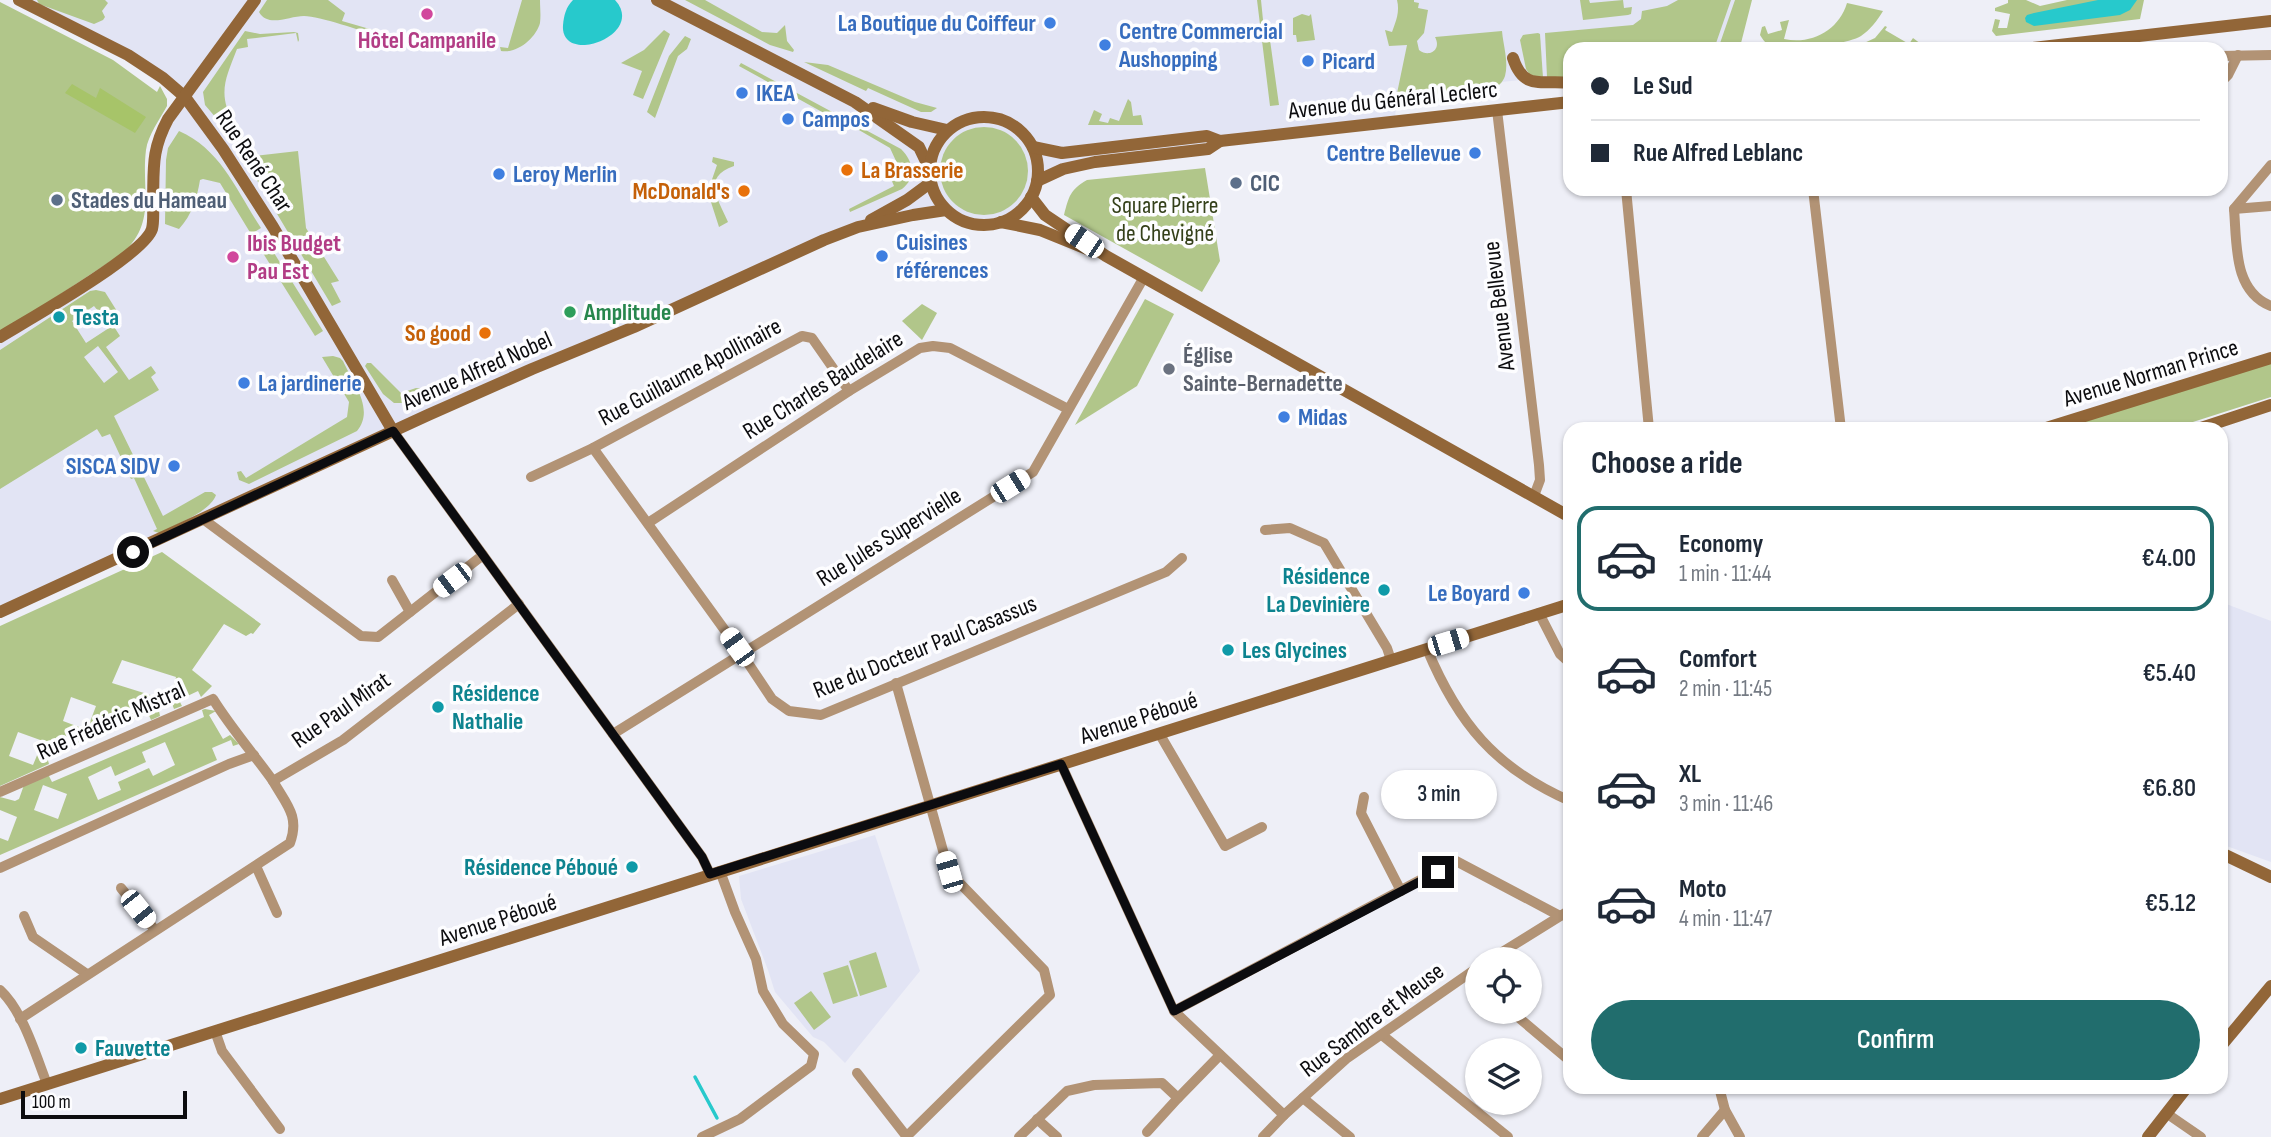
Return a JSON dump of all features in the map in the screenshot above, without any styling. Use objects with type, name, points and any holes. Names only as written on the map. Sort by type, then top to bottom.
[{"type":"main road","name":"Rue René Char","points":[[19,0],[128,55],[163,78],[185,97],[223,149],[273,227],[393,431]]},
{"type":"main road","points":[[0,337],[101,274],[146,239],[152,227],[153,160],[157,141],[168,120],[255,0]]},
{"type":"main road","points":[[657,0],[855,102],[919,147],[929,168]]},
{"type":"main road","points":[[2086,42],[2271,21]]},
{"type":"main road","points":[[1513,58],[1518,72],[1526,79],[1538,83],[1563,83]]},
{"type":"main road","points":[[855,102],[912,122],[947,130]]},
{"type":"main road","name":"Avenue du Général Leclerc","points":[[1037,181],[1063,169],[1118,159],[1208,149],[1220,141],[1563,103]]},
{"type":"main road","points":[[989,116],[1004,120],[1017,128],[1033,147],[1038,164],[1037,181],[1031,197],[1013,216],[986,225],[972,223],[958,219],[946,210],[936,197],[930,183],[929,168],[934,148],[947,130],[959,122],[989,116]]},
{"type":"main road","name":"Avenue du Général Leclerc","points":[[1033,147],[1062,153],[1207,136],[1220,141]]},
{"type":"main road","name":"Avenue Alfred Nobel","points":[[0,612],[531,369],[634,327],[858,227],[907,200],[930,183]]},
{"type":"main road","points":[[1031,197],[1045,215],[1106,256],[1563,513]]},
{"type":"main road","name":"Avenue Alfred Nobel","points":[[858,227],[946,210]]},
{"type":"main road","points":[[1001,222],[1040,230],[1106,256]]},
{"type":"main road","name":"Avenue Norman Prince","points":[[2065,422],[2271,358]]},
{"type":"main road","points":[[2219,422],[2271,405]]},
{"type":"main road","name":"Avenue Péboué","points":[[0,1099],[1563,606]]},
{"type":"main road","points":[[2228,856],[2271,877]]},
{"type":"main road","points":[[2228,1038],[2269,993]]},
{"type":"main road","points":[[2148,1137],[2182,1094]]},
{"type":"street","points":[[2228,75],[2238,55]]},
{"type":"street","points":[[2228,56],[2271,55]]},
{"type":"street","name":"Avenue Bellevue","points":[[1497,110],[1539,465],[1540,480],[1534,496]]},
{"type":"street","points":[[2271,165],[2234,209],[2241,273],[2248,290],[2259,302],[2271,306]]},
{"type":"street","points":[[1627,196],[1648,422]]},
{"type":"street","points":[[1814,196],[1840,422]]},
{"type":"street","points":[[2234,209],[2271,206]]},
{"type":"street","name":"Rue Jules Supervielle","points":[[613,734],[1033,472],[1144,277]]},
{"type":"street","name":"Rue Guillaume Apollinaire","points":[[531,477],[802,336],[812,338],[849,391]]},
{"type":"street","name":"Rue Charles Baudelaire","points":[[648,523],[849,391],[920,348],[950,348],[1068,409]]},
{"type":"street","points":[[393,431],[715,873],[756,959],[763,990],[783,1024],[814,1054],[811,1066],[740,1119],[702,1137]]},
{"type":"street","name":"Rue du Docteur Paul Casassus","points":[[593,447],[743,654],[772,699],[789,711],[802,714],[821,715],[1166,572],[1182,558]]},
{"type":"street","points":[[203,519],[360,636],[378,637],[483,555]]},
{"type":"street","points":[[1265,530],[1290,528],[1324,543],[1387,648],[1391,660]]},
{"type":"street","points":[[392,580],[410,611]]},
{"type":"street","name":"Rue Paul Mirat","points":[[273,781],[343,740],[519,604]]},
{"type":"street","points":[[1539,613],[1563,657]]},
{"type":"street","points":[[1427,649],[1450,700],[1494,755],[1521,776],[1563,797]]},
{"type":"street","points":[[857,1073],[907,1137],[1050,995],[1044,970],[949,872],[896,683]]},
{"type":"street","name":"Rue Frédéric Mistral","points":[[0,792],[213,699],[232,729],[273,781]]},
{"type":"street","points":[[1159,733],[1225,846],[1262,827]]},
{"type":"street","points":[[0,868],[254,755]]},
{"type":"street","points":[[1061,764],[1174,1011],[1284,1115]]},
{"type":"street","points":[[20,1019],[290,843],[295,819],[273,781]]},
{"type":"street","points":[[1364,797],[1361,813],[1401,891]]},
{"type":"street","points":[[1174,1011],[1457,862],[1560,916]]},
{"type":"street","points":[[256,866],[277,913]]},
{"type":"street","points":[[121,888],[155,930]]},
{"type":"street","points":[[1510,947],[1563,914]]},
{"type":"street","points":[[24,916],[33,937],[87,974]]},
{"type":"street","name":"Rue Sambre et Meuse","points":[[1263,1137],[1346,1059],[1465,977]]},
{"type":"street","points":[[0,990],[9,999],[20,1019],[47,1084]]},
{"type":"street","points":[[1526,1024],[1563,1056]]},
{"type":"street","points":[[215,1031],[222,1051],[280,1129]]},
{"type":"street","points":[[1382,1035],[1508,1137]]},
{"type":"street","points":[[1147,1132],[1220,1055]]},
{"type":"street","points":[[1019,1137],[1067,1090],[1094,1084],[1162,1083],[1178,1098]]},
{"type":"street","points":[[1721,1094],[1725,1110],[1740,1137]]},
{"type":"street","points":[[1303,1098],[1349,1137]]},
{"type":"street","points":[[1702,1137],[1725,1110]]},
{"type":"street","points":[[2166,1113],[2201,1137]]},
{"type":"street","points":[[1037,1119],[1057,1137]]},
{"type":"shaded area","points":[[19,0],[1745,0],[1732,42],[1563,42],[1563,76],[1501,82],[1482,95],[1396,103],[1395,121],[1118,159],[1037,181],[1031,197],[1013,217],[986,225],[958,219],[946,210],[858,227],[0,612],[0,337],[146,239],[153,160],[184,97],[163,78]]},
{"type":"shaded area","points":[[2228,605],[2271,621],[2271,862],[2228,847]]},
{"type":"shaded area","points":[[875,835],[920,971],[845,1063],[824,1042],[813,1037],[775,992],[741,899],[739,876]]},
{"type":"green space","points":[[37,0],[105,0],[108,3],[102,11],[105,17],[103,20],[94,24],[39,4]]},
{"type":"green space","points":[[267,0],[328,0],[345,13],[342,21],[380,32],[379,36],[311,17],[268,19],[259,12]]},
{"type":"green space","points":[[522,0],[540,0],[538,29],[519,47],[501,51],[500,47],[508,48]]},
{"type":"green space","points":[[685,0],[705,0],[762,32],[777,33],[785,25],[787,41],[794,50],[793,52],[770,45]]},
{"type":"green space","points":[[1257,0],[1261,0],[1265,40],[1270,40],[1279,105],[1270,106]]},
{"type":"green space","points":[[1397,0],[1414,0],[1419,3],[1418,8],[1428,10],[1424,33],[1417,41],[1419,50],[1423,52],[1430,53],[1436,49],[1435,37],[1502,31],[1506,65],[1505,76],[1499,85],[1490,91],[1462,99],[1395,103],[1407,45],[1389,46],[1385,30],[1392,32],[1398,12]]},
{"type":"green space","points":[[1580,0],[1589,0],[1590,3],[1623,0],[1624,8],[1632,7],[1631,14],[1583,20]]},
{"type":"green space","points":[[1678,0],[1731,0],[1716,42],[1563,42],[1563,77],[1547,77],[1545,33],[1633,25],[1641,19],[1642,11],[1667,6]]},
{"type":"green space","points":[[1735,0],[1752,0],[1741,42],[1720,42]]},
{"type":"green space","points":[[2008,0],[2026,0],[2040,6],[2067,0],[2144,0],[2140,19],[1996,36],[1992,31],[1995,19],[2000,20],[1998,28],[2007,28],[2010,14],[1995,11],[1995,8],[2008,3]]},
{"type":"green space","points":[[0,2],[113,60],[157,92],[160,86],[167,99],[167,106],[147,144],[144,217],[134,241],[123,253],[0,334]]},
{"type":"green space","points":[[1847,3],[1883,11],[1864,34],[1843,42],[1766,42],[1760,35],[1762,27],[1765,26],[1768,34],[1782,30],[1780,22],[1789,20],[1784,39],[1805,40],[1831,28]]},
{"type":"green space","points":[[1311,14],[1315,40],[1297,42],[1296,35],[1293,35],[1293,18]]},
{"type":"green space","points":[[1885,26],[1885,30],[1906,42],[1866,42],[1875,38]]},
{"type":"green space","points":[[664,30],[670,34],[643,99],[633,95],[642,71],[621,63],[644,50]]},
{"type":"green space","points":[[245,31],[260,34],[294,32],[298,33],[299,40],[298,42],[296,33],[247,39],[248,47],[237,49],[225,87],[226,105],[235,126],[228,132],[205,105],[203,92]]},
{"type":"green space","points":[[1538,33],[1543,78],[1530,75],[1526,69],[1520,40],[1523,35]]},
{"type":"green space","points":[[685,36],[691,39],[687,49],[678,56],[655,118],[647,112],[669,56]]},
{"type":"green space","points":[[804,62],[828,65],[915,102],[937,108],[931,112],[921,112],[868,88],[866,91]]},
{"type":"green space","points":[[741,63],[901,149],[912,169],[907,184],[902,189],[850,212],[849,209],[894,186],[891,179],[902,174],[890,148],[852,126],[843,133],[838,130],[842,123],[739,66]]},
{"type":"green space","points":[[72,84],[96,98],[100,88],[146,117],[135,133],[65,93]]},
{"type":"green space","points":[[1128,99],[1133,116],[1141,115],[1143,125],[1088,125],[1094,110],[1102,114],[1099,121],[1108,123],[1110,118],[1119,121]]},
{"type":"green space","points":[[984,127],[1009,134],[1021,146],[1028,171],[1021,196],[1009,208],[984,215],[959,208],[947,196],[940,171],[947,146],[959,134]]},
{"type":"green space","points":[[179,131],[207,149],[218,161],[261,228],[251,234],[220,183],[203,179],[200,180],[191,212],[184,224],[179,229],[165,224],[166,160],[168,148]]},
{"type":"green space","points":[[241,135],[253,156],[298,151],[306,228],[339,281],[331,283],[341,302],[332,306],[233,140]]},
{"type":"green space","points":[[713,157],[734,162],[734,166],[718,176],[715,183],[717,197],[728,222],[719,227],[709,196],[699,198],[700,189],[708,191],[717,165],[712,162]]},
{"type":"green space","name":"Square Pierre de Chevigné","points":[[1205,168],[1220,261],[1202,292],[1064,215],[1071,194],[1087,180]]},
{"type":"green space","points":[[264,237],[323,331],[315,336],[256,242]]},
{"type":"green space","points":[[90,291],[105,292],[120,316],[111,322],[120,336],[106,347],[129,380],[151,366],[156,373],[151,377],[159,390],[114,416],[163,516],[205,492],[216,495],[200,512],[159,533],[153,531],[157,529],[110,434],[102,437],[97,429],[0,489],[0,350]],"holes":[[[94,306],[99,312],[105,309],[110,317],[104,321],[109,328],[86,343],[72,321]],[[98,346],[118,372],[104,383],[84,357]]]},
{"type":"green space","points":[[1145,299],[1174,314],[1137,386],[1075,425]]},
{"type":"green space","points":[[922,304],[937,313],[922,340],[902,321]]},
{"type":"green space","points":[[333,356],[343,361],[363,405],[362,423],[357,431],[249,484],[239,480],[237,472],[241,471],[246,478],[347,417],[349,402],[322,357]]},
{"type":"green space","points":[[2271,362],[2271,397],[2193,422],[2081,422]]},
{"type":"green space","points":[[371,363],[401,393],[416,388],[430,390],[453,381],[457,388],[419,404],[415,400],[394,403],[383,394],[365,366]]},
{"type":"green space","points":[[162,552],[261,624],[253,634],[246,636],[224,624],[192,670],[212,686],[201,697],[198,691],[179,700],[182,706],[174,709],[171,701],[176,677],[122,660],[112,683],[160,698],[160,716],[151,720],[148,713],[47,757],[49,764],[0,786],[0,626]],"holes":[[[71,697],[96,706],[87,730],[63,721]],[[18,732],[43,741],[33,765],[9,756]]]},
{"type":"green space","points":[[202,710],[216,711],[209,715],[223,739],[230,735],[239,744],[233,746],[231,740],[212,748],[217,760],[0,855],[0,838],[8,841],[17,817],[0,810],[0,797],[15,801],[19,799],[24,785],[48,774],[52,782],[204,717]],"holes":[[[165,742],[175,765],[153,776],[149,768],[118,782],[121,790],[98,800],[88,777],[111,766],[115,776],[146,762],[142,752]],[[43,785],[67,794],[58,819],[34,810]]]},
{"type":"green space","points":[[876,952],[887,987],[860,996],[849,961]]},
{"type":"green space","points":[[848,965],[858,996],[833,1004],[823,973]]},
{"type":"green space","points":[[811,991],[831,1017],[814,1030],[794,1003]]},
{"type":"water","points":[[573,0],[615,0],[622,13],[620,25],[600,41],[587,45],[574,44],[566,37],[563,25],[566,11]]},
{"type":"water","points":[[2098,0],[2137,0],[2130,10],[2120,15],[2034,26],[2026,22],[2027,15]]},
{"type":"waterway","points":[[695,1077],[717,1118]]},
{"type":"place","name":"Hôtel Campanile","points":[[427,14]]},
{"type":"place","name":"La Boutique du Coiffeur","points":[[1050,23]]},
{"type":"place","name":"Centre Commercial Aushopping","points":[[1105,45]]},
{"type":"place","name":"Picard","points":[[1308,61]]},
{"type":"place","name":"IKEA","points":[[742,93]]},
{"type":"place","name":"Campos","points":[[788,119]]},
{"type":"place","name":"Centre Bellevue","points":[[1475,153]]},
{"type":"place","name":"La Brasserie","points":[[847,170]]},
{"type":"place","name":"Leroy Merlin","points":[[499,174]]},
{"type":"place","name":"CIC","points":[[1236,183]]},
{"type":"place","name":"McDonald's","points":[[744,191]]},
{"type":"place","name":"Stades du Hameau","points":[[57,200]]},
{"type":"place","name":"Cuisines références","points":[[882,256]]},
{"type":"place","name":"Ibis Budget Pau Est","points":[[233,257]]},
{"type":"place","name":"Amplitude","points":[[570,312]]},
{"type":"place","name":"Testa","points":[[59,317]]},
{"type":"place","name":"So good","points":[[485,333]]},
{"type":"place","name":"Église Sainte-Bernadette","points":[[1169,369]]},
{"type":"place","name":"La jardinerie","points":[[244,383]]},
{"type":"place","name":"Midas","points":[[1284,417]]},
{"type":"place","name":"SISCA SIDV","points":[[174,466]]},
{"type":"place","name":"Résidence La Devinière","points":[[1384,590]]},
{"type":"place","name":"Le Boyard","points":[[1524,593]]},
{"type":"place","name":"Les Glycines","points":[[1228,650]]},
{"type":"place","name":"Résidence Nathalie","points":[[438,707]]},
{"type":"place","name":"Résidence Péboué","points":[[632,867]]},
{"type":"place","name":"Fauvette","points":[[81,1048]]},
{"type":"route","points":[[133,552],[393,431],[702,857],[710,874],[1061,764],[1174,1011],[1438,872]]}]
